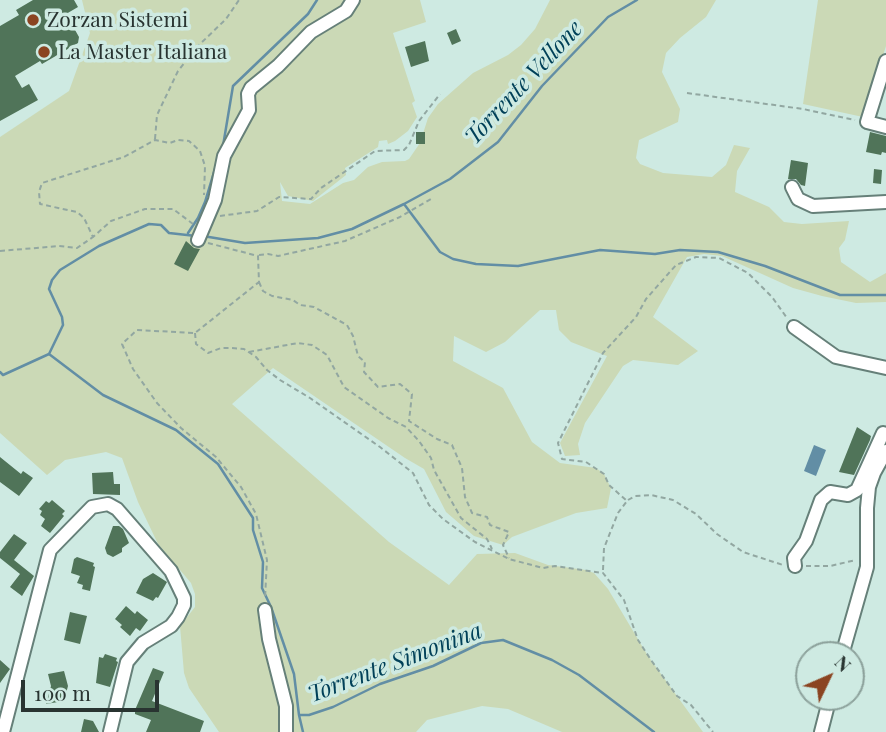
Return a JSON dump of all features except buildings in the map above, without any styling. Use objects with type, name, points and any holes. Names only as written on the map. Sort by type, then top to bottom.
[{"type":"street","points":[[200,235],[215,200],[224,156],[249,110],[248,94],[251,88],[278,66],[311,32],[345,11],[353,0]]},
{"type":"street","points":[[886,61],[867,122],[886,127]]},
{"type":"street","points":[[792,187],[799,199],[813,206],[886,202]]},
{"type":"street","points":[[794,327],[836,357],[886,368]]},
{"type":"street","points":[[795,566],[794,558],[806,541],[821,499],[830,492],[848,495],[857,490],[883,433]]},
{"type":"street","points":[[846,641],[863,582],[867,555],[867,504],[871,480],[886,451]]},
{"type":"street","points":[[857,490],[867,504]]},
{"type":"street","points":[[3,732],[50,550],[92,507],[108,504],[117,509],[171,571],[184,598],[184,605],[171,625],[143,643],[127,663],[110,732]]},
{"type":"street","points":[[265,610],[269,639],[286,706],[286,732]]},
{"type":"street","points":[[821,732],[826,711]]},
{"type":"path","points":[[155,140],[157,115],[178,71],[198,46],[226,19],[239,0]]},
{"type":"path","points":[[688,93],[803,109],[867,122]]},
{"type":"path","points":[[93,237],[84,218],[77,212],[40,204],[38,192],[42,183],[124,157],[155,140],[170,143],[178,140],[189,141],[200,152],[205,166],[204,193],[210,213],[221,216],[257,211],[279,197],[311,199],[321,188],[374,151],[400,151],[407,148],[419,121],[440,94]]},
{"type":"path","points":[[216,246],[258,256],[278,256],[345,240],[400,217],[431,199]]},
{"type":"path","points":[[0,251],[60,246],[77,248],[111,222],[145,209],[173,209],[200,235]]},
{"type":"path","points":[[258,256],[263,291],[272,296],[293,300],[300,305],[314,306],[347,326],[353,336],[358,356],[365,362],[364,372],[378,387],[400,384],[412,394],[409,421],[452,445],[462,468],[465,497],[472,513],[487,517],[490,525],[509,532],[503,545],[509,559]]},
{"type":"path","points":[[627,500],[609,485],[604,474],[586,462],[562,459],[558,443],[603,353],[636,317],[646,299],[668,273],[676,265],[696,257],[719,258],[748,272],[772,297],[794,327]]},
{"type":"path","points":[[260,282],[195,333],[137,330],[122,344],[133,369],[157,403],[181,428],[216,457],[241,487],[256,514],[267,561],[265,610]]},
{"type":"path","points":[[195,333],[196,344],[208,353],[221,348],[249,352],[298,343],[312,345],[327,355],[344,387],[388,418],[406,427],[419,441],[431,458],[434,470],[461,518],[487,539],[493,550]]},
{"type":"path","points":[[249,352],[280,380],[345,421],[413,473],[429,505],[443,519],[475,542],[509,559],[543,568],[555,566],[603,573]]},
{"type":"path","points":[[713,732],[691,705],[677,696],[651,660],[638,640],[624,600],[603,573],[604,548],[618,513],[627,500],[635,496],[651,495],[673,500],[696,514],[717,534],[744,552],[774,564],[830,566],[867,555]]},
{"type":"green space","points":[[82,0],[420,0],[426,22],[393,33],[415,101],[412,103],[417,117],[408,131],[395,141],[388,144],[387,140],[379,141],[378,147],[345,168],[346,175],[313,201],[288,196],[280,182],[282,201],[310,204],[343,183],[354,180],[368,167],[382,162],[409,159],[420,143],[428,118],[438,104],[473,73],[521,45],[535,29],[550,0],[716,0],[706,17],[666,53],[662,72],[680,109],[678,122],[639,140],[636,158],[640,164],[663,173],[712,177],[726,165],[734,145],[750,148],[737,171],[735,192],[769,207],[784,222],[802,224],[849,221],[845,240],[839,248],[841,262],[870,282],[886,273],[886,302],[856,303],[793,288],[722,256],[704,254],[687,257],[653,317],[698,351],[678,365],[633,360],[623,366],[585,423],[578,444],[580,455],[565,456],[560,443],[607,356],[571,342],[559,330],[556,310],[540,310],[505,342],[486,352],[454,336],[453,361],[503,388],[532,442],[560,463],[596,468],[604,474],[611,488],[607,508],[576,513],[512,537],[503,545],[474,536],[446,512],[424,469],[273,368],[232,404],[389,542],[449,585],[477,554],[515,553],[548,565],[594,573],[608,589],[648,656],[703,732],[562,732],[508,709],[482,706],[427,720],[416,732],[219,732],[189,688],[184,673],[180,626],[195,607],[195,594],[191,583],[158,544],[138,502],[122,458],[106,452],[65,460],[47,475],[0,433],[0,137],[69,91],[90,33]]},
{"type":"green space","points":[[818,0],[886,0],[886,46],[863,117],[803,104]]},
{"type":"water","points":[[814,445],[826,450],[816,476],[804,471]]},
{"type":"waterway","points":[[223,146],[233,86],[308,14],[317,0]]},
{"type":"waterway","name":"Torrente Vellone","points":[[203,236],[245,243],[318,238],[352,229],[450,179],[498,142],[542,86],[608,17],[637,0]]},
{"type":"waterway","points":[[188,233],[205,202],[217,162]]},
{"type":"waterway","points":[[404,204],[440,252],[453,259],[476,264],[518,266],[600,250],[655,254],[680,250],[718,252],[765,266],[840,295],[886,295]]},
{"type":"waterway","name":"Torrente Vellone","points":[[0,372],[3,375],[49,354],[63,325],[49,289],[60,270],[99,246],[149,224],[161,225],[169,233],[196,236]]},
{"type":"waterway","name":"Torrente Simonina","points":[[49,354],[103,395],[176,430],[218,464],[253,518],[253,530],[263,562],[262,588],[294,674],[299,715],[309,715],[333,707],[380,684],[433,666],[481,643],[503,640],[552,660],[579,675],[654,732]]},
{"type":"waterway","points":[[299,715],[303,732]]},
{"type":"place","name":"Zorzan Sistemi","points":[[33,20]]},
{"type":"place","name":"La Master Italiana","points":[[44,52]]}]
